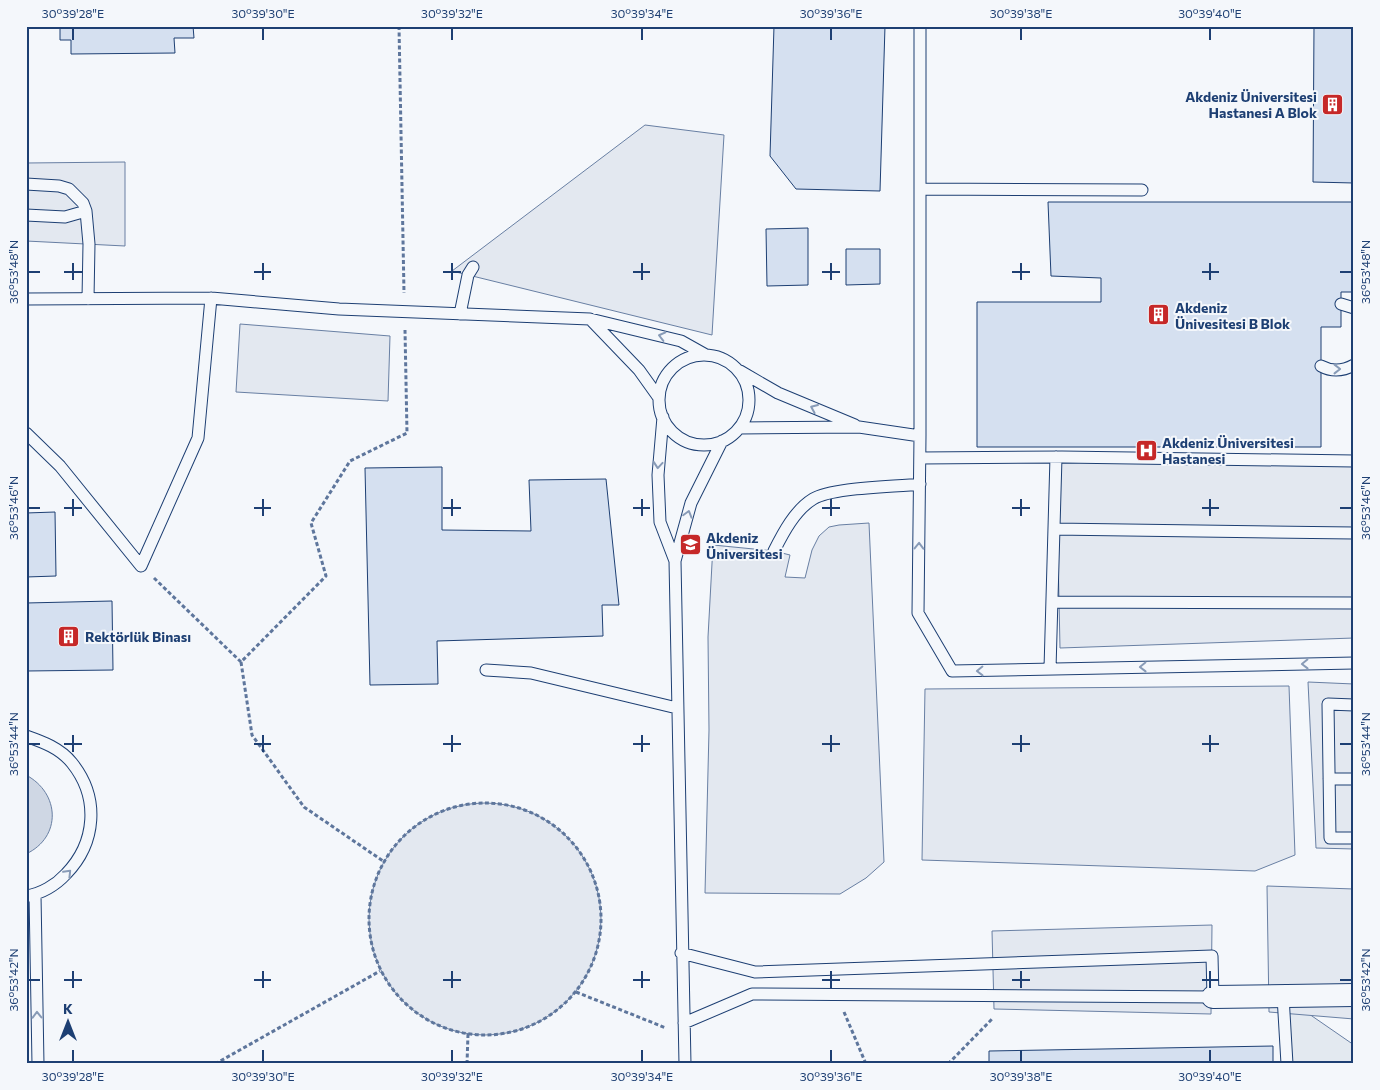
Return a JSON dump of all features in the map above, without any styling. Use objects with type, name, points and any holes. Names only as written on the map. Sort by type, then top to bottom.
[{"type":"street","points":[[1213,997],[1354,994]]},
{"type":"lane","points":[[920,26],[920,484],[918,613],[952,671],[1354,663]]},
{"type":"lane","points":[[26,184],[60,186],[78,196],[86,211],[89,244],[88,299]]},
{"type":"lane","points":[[920,189],[1142,190]]},
{"type":"lane","points":[[26,215],[65,217],[86,211]]},
{"type":"lane","points":[[460,314],[468,275],[473,267]]},
{"type":"lane","points":[[26,433],[60,466],[141,566],[198,438],[211,298]]},
{"type":"lane","points":[[26,299],[211,298],[339,309],[590,319],[681,341],[706,355]]},
{"type":"lane","points":[[1341,304],[1354,308]]},
{"type":"lane","points":[[590,319],[639,370],[659,398],[663,417],[658,475],[660,522],[675,561]]},
{"type":"lane","points":[[659,398],[668,372],[692,356],[706,355],[718,357],[778,392],[858,426]]},
{"type":"lane","points":[[1321,366],[1336,370],[1347,369],[1354,365]]},
{"type":"lane","points":[[663,417],[670,429],[681,438],[694,443],[708,444],[722,441],[731,436],[746,417],[748,398],[744,380],[738,370]]},
{"type":"lane","points":[[739,428],[858,426],[920,436]]},
{"type":"lane","points":[[685,1064],[681,953],[675,561],[691,503],[722,441]]},
{"type":"lane","points":[[920,458],[1056,457],[1354,461]]},
{"type":"lane","points":[[1050,669],[1056,457]]},
{"type":"lane","points":[[774,551],[790,520],[813,499],[835,492],[920,484]]},
{"type":"lane","points":[[1054,529],[1354,533]]},
{"type":"lane","points":[[1052,602],[1354,603]]},
{"type":"lane","points":[[486,670],[531,673],[677,708]]},
{"type":"lane","points":[[1354,705],[1328,704],[1330,838],[1354,838]]},
{"type":"lane","points":[[26,736],[51,745],[71,762],[86,785],[92,811],[89,838],[78,862],[59,882],[30,895],[38,1064]]},
{"type":"lane","points":[[1329,779],[1354,780]]},
{"type":"lane","points":[[681,953],[755,972],[1212,956],[1213,997],[752,994],[684,1023]]},
{"type":"lane","points":[[1283,996],[1287,1064]]},
{"type":"path","points":[[241,662],[326,576],[311,522],[350,460],[407,433],[399,26]]},
{"type":"path","points":[[141,566],[241,662],[252,735],[304,807],[383,861]]},
{"type":"path","points":[[478,802],[506,804],[532,813],[555,826],[574,844],[594,878],[601,901],[602,925],[598,948],[590,969],[576,992],[556,1012],[526,1028],[491,1035],[468,1034],[446,1029],[426,1020],[408,1007],[392,990],[380,971],[369,933],[369,900],[383,861],[404,835],[431,816],[454,807],[478,802]]},
{"type":"path","points":[[215,1064],[380,971]]},
{"type":"path","points":[[576,992],[671,1030],[684,1023]]},
{"type":"path","points":[[836,994],[866,1064]]},
{"type":"path","points":[[948,1064],[993,1018]]},
{"type":"path","points":[[467,1064],[468,1034]]},
{"type":"shaded area","points":[[645,125],[724,135],[712,335],[452,271]]},
{"type":"shaded area","points":[[125,162],[125,246],[26,241],[26,163]]},
{"type":"shaded area","points":[[240,324],[390,336],[388,401],[236,392]]},
{"type":"shaded area","points":[[1056,457],[1354,461],[1354,638],[1060,648]]},
{"type":"shaded area","points":[[869,523],[884,862],[866,878],[840,894],[705,893],[709,730],[708,637],[713,545],[774,551],[790,555],[785,577],[805,578],[812,550],[819,536],[829,527]]},
{"type":"shaded area","points":[[1308,682],[1354,684],[1354,849],[1316,848]]},
{"type":"shaded area","points":[[1289,686],[1295,855],[1255,871],[922,860],[925,689]]},
{"type":"shaded area","points":[[26,775],[37,783],[45,793],[50,803],[52,815],[51,826],[46,837],[38,846],[26,854]]},
{"type":"shaded area","points":[[474,803],[496,803],[519,808],[550,822],[575,845],[582,854],[596,885],[601,908],[599,942],[587,974],[575,993],[559,1009],[550,1016],[519,1030],[496,1035],[474,1035],[451,1030],[420,1016],[395,993],[388,984],[374,953],[369,930],[369,908],[374,885],[388,854],[411,829],[420,822],[451,808]]},
{"type":"shaded area","points":[[1267,886],[1354,889],[1354,1019],[1269,1012]]},
{"type":"shaded area","points":[[1212,925],[1211,1014],[994,1009],[992,931]]},
{"type":"shaded area","points":[[1283,996],[1354,1045],[1354,1064],[1288,1064]]},
{"type":"building","points":[[60,26],[193,26],[194,38],[174,38],[175,53],[71,54],[71,40],[60,40]]},
{"type":"building","points":[[774,26],[885,26],[880,191],[796,189],[770,156]]},
{"type":"building","name":"Akdeniz Üniversitesi Hastanesi A Blok","points":[[1314,26],[1354,26],[1354,183],[1313,182]]},
{"type":"building","name":"Akdeniz Ünivesitesi B Blok","points":[[1048,202],[1354,202],[1354,292],[1341,292],[1341,327],[1321,327],[1321,447],[977,447],[977,302],[1101,302],[1101,278],[1051,276]]},
{"type":"building","points":[[808,228],[808,285],[767,286],[766,229]]},
{"type":"building","points":[[846,249],[880,249],[880,284],[846,285]]},
{"type":"building","points":[[442,467],[442,530],[531,531],[529,480],[606,479],[619,605],[602,605],[603,636],[437,641],[438,684],[370,685],[365,468]]},
{"type":"building","points":[[55,512],[56,576],[26,577],[26,513]]},
{"type":"building","name":"Rektörlük Binası","points":[[112,601],[113,670],[26,671],[26,603]]},
{"type":"building","points":[[1273,1046],[1273,1064],[989,1064],[989,1051]]},
{"type":"place","name":"Akdeniz Üniversitesi Hastanesi A Blok","points":[[1333,104]]},
{"type":"place","name":"Akdeniz Ünivesitesi B Blok","points":[[1159,315]]},
{"type":"place","name":"Akdeniz Üniversitesi Hastanesi","points":[[1146,450]]},
{"type":"place","name":"Akdeniz Üniversitesi","points":[[690,545]]},
{"type":"place","name":"Rektörlük Binası","points":[[69,636]]}]
